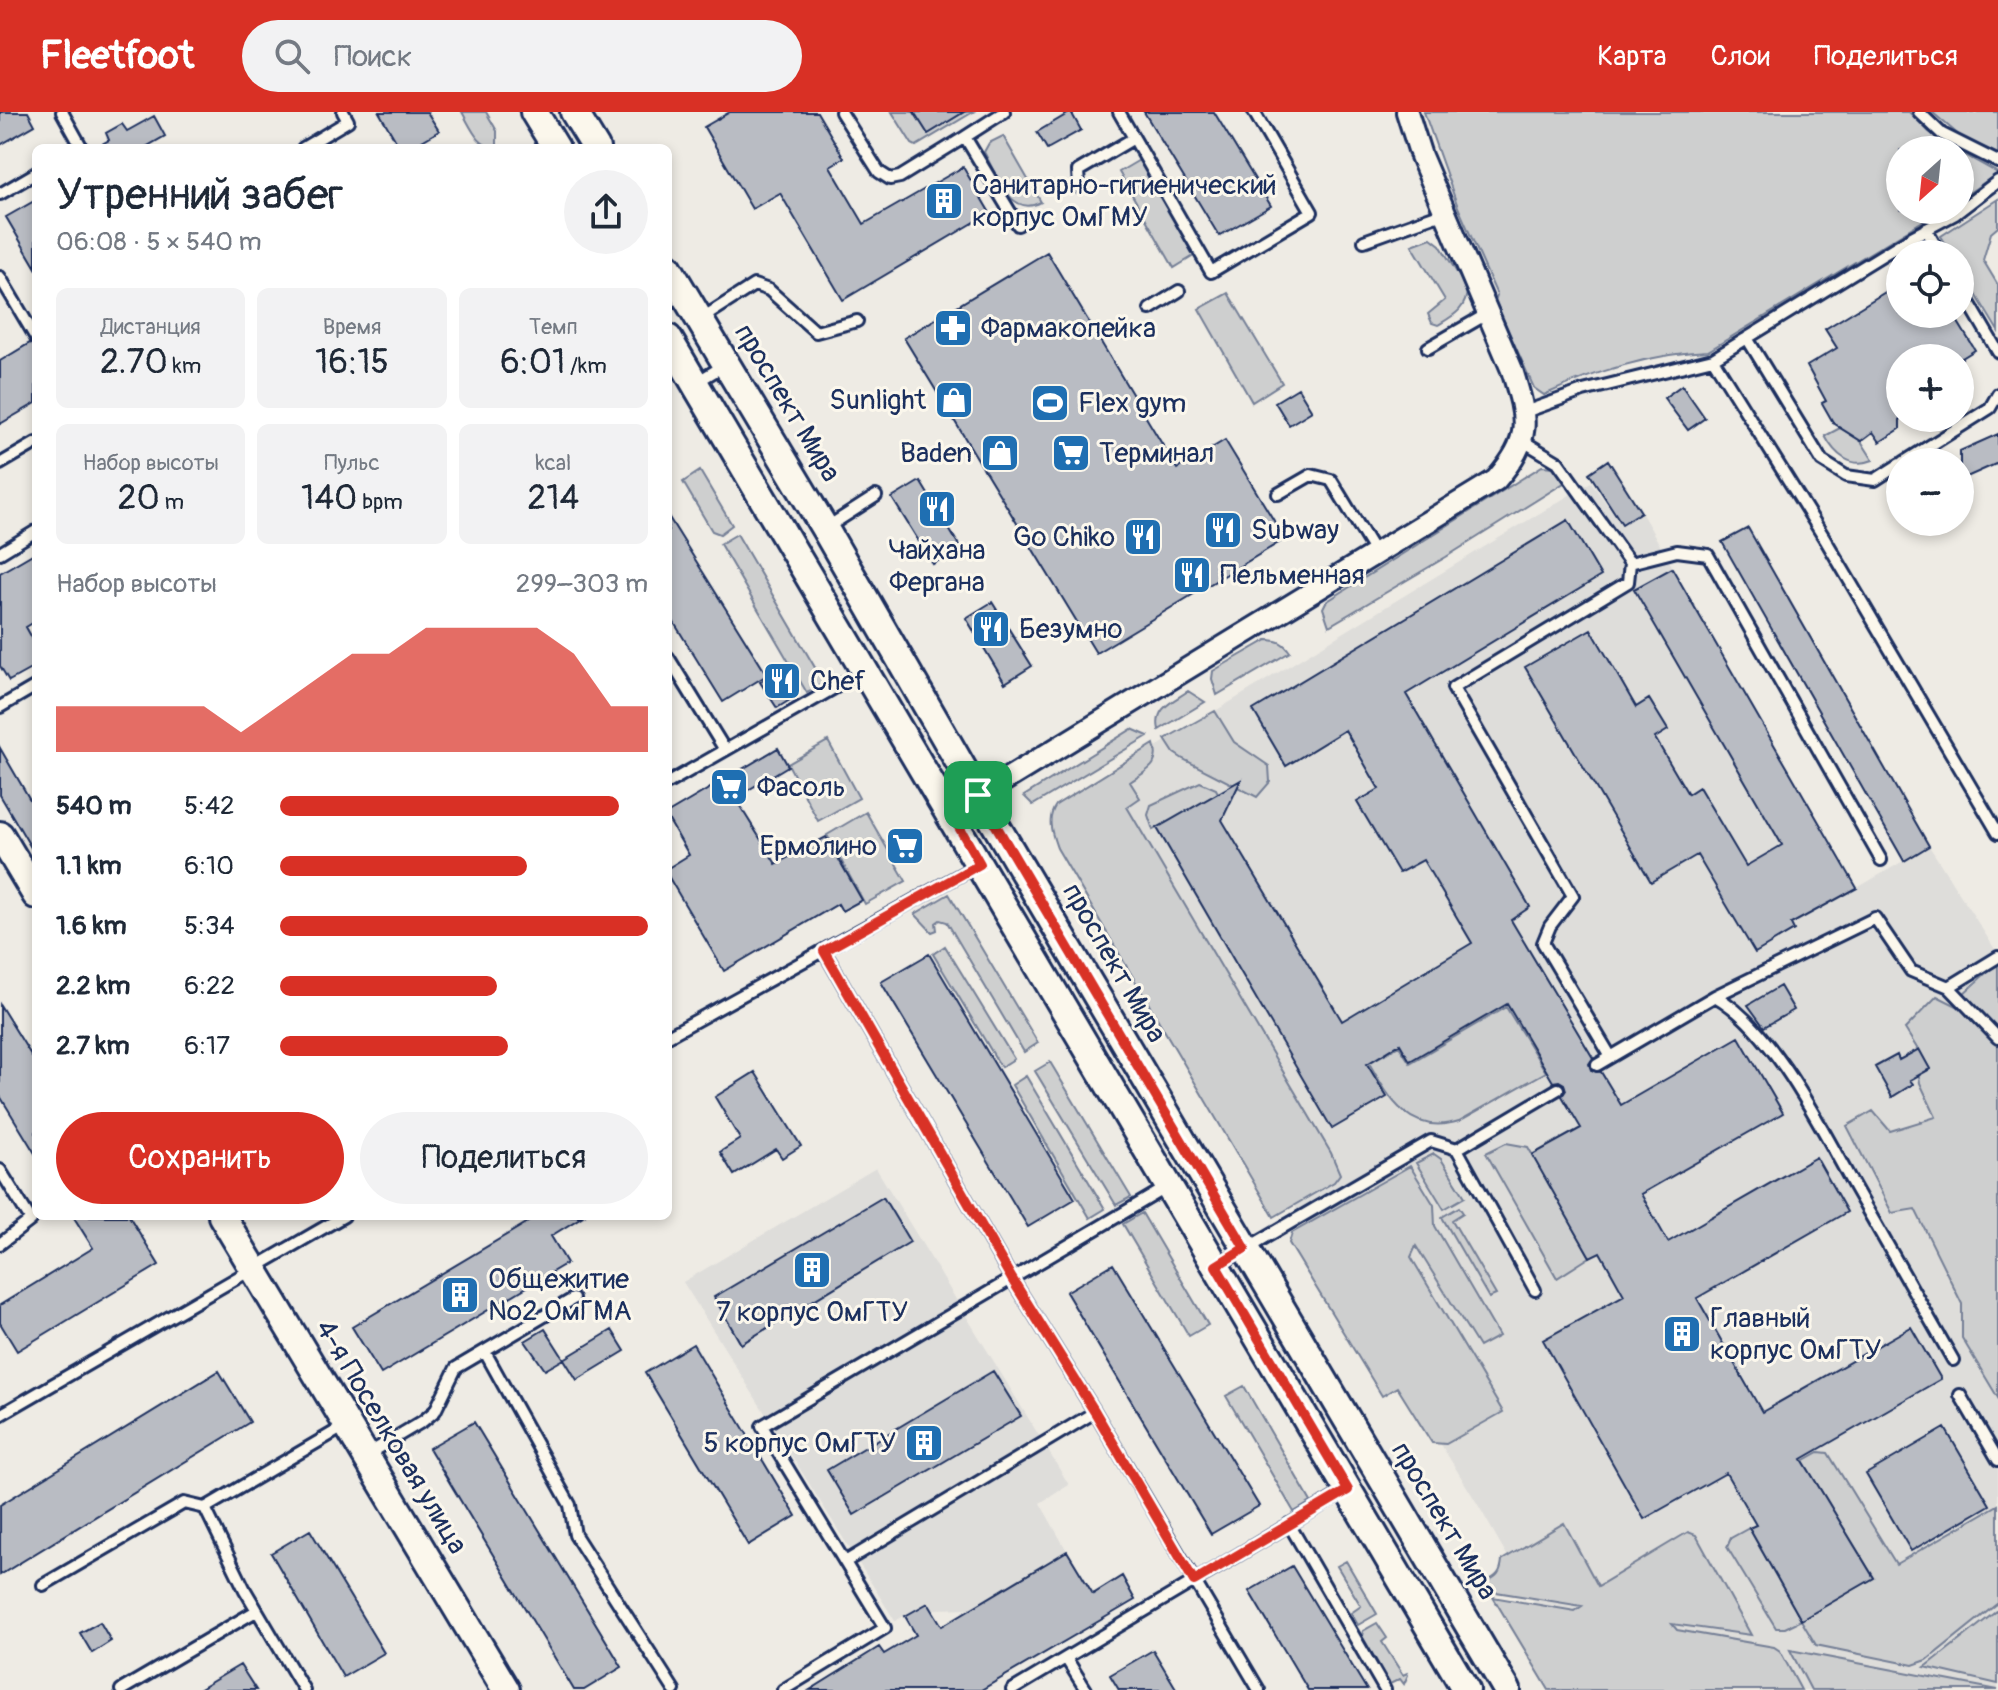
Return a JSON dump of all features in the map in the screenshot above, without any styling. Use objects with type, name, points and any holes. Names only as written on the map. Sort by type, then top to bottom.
[{"type":"main road","points":[[534,112],[554,144]]},
{"type":"main road","points":[[574,112],[594,144]]},
{"type":"main road","name":"проспект Мира","points":[[672,274],[1507,1690]]},
{"type":"main road","points":[[672,345],[1466,1690]]},
{"type":"main road","points":[[0,835],[32,888]]},
{"type":"main road","name":"4-я Поселковая улица","points":[[224,1220],[506,1690]]},
{"type":"street","points":[[951,813],[1496,480],[1517,455],[1523,441],[1522,413],[1512,370],[1421,156],[1407,112]]},
{"type":"lane","points":[[62,112],[79,144]]},
{"type":"lane","points":[[310,144],[348,121],[343,112]]},
{"type":"lane","points":[[841,112],[879,172],[890,179],[900,177],[1004,112]]},
{"type":"lane","points":[[1119,112],[1211,272],[1312,212],[1254,112]]},
{"type":"lane","points":[[1919,112],[1942,134],[1998,162]]},
{"type":"lane","points":[[965,137],[1018,225]]},
{"type":"lane","points":[[1079,187],[1078,171],[1134,138]]},
{"type":"lane","points":[[0,194],[32,175]]},
{"type":"lane","points":[[1522,413],[1583,391],[1713,359],[1955,214],[1998,181]]},
{"type":"lane","points":[[1364,241],[1445,212]]},
{"type":"lane","points":[[1926,229],[1932,240]]},
{"type":"lane","points":[[0,277],[32,331]]},
{"type":"lane","points":[[700,320],[754,285],[769,290],[816,332],[857,321]]},
{"type":"lane","points":[[1150,309],[1179,291]]},
{"type":"lane","points":[[1974,311],[1998,352]]},
{"type":"lane","points":[[1428,348],[1487,314]]},
{"type":"lane","points":[[1747,338],[1822,461],[1846,476],[1875,480],[1886,473]]},
{"type":"lane","points":[[1713,359],[1825,539],[1998,833]]},
{"type":"lane","points":[[695,383],[727,364]]},
{"type":"lane","points":[[1926,448],[1990,408],[1998,394]]},
{"type":"lane","points":[[1523,441],[1558,462],[1630,563],[1628,582],[1453,688],[1573,896],[1550,926],[1543,943],[1611,1057]]},
{"type":"lane","points":[[0,464],[32,445]]},
{"type":"lane","points":[[1278,494],[1311,475],[1331,480],[1376,554]]},
{"type":"lane","points":[[825,529],[876,496]]},
{"type":"lane","points":[[0,553],[32,533]]},
{"type":"lane","points":[[1630,563],[1677,551],[1708,555],[1881,860]]},
{"type":"lane","points":[[672,664],[725,750]]},
{"type":"lane","points":[[672,781],[866,670]]},
{"type":"lane","points":[[0,707],[32,688]]},
{"type":"lane","points":[[672,1034],[980,864]]},
{"type":"lane","points":[[1597,1065],[1715,996],[1875,918],[1911,971],[1949,987],[1998,1038]]},
{"type":"lane","points":[[824,951],[1012,1279],[1095,1412],[1259,1690]]},
{"type":"lane","points":[[1949,987],[1998,957]]},
{"type":"lane","points":[[1715,996],[1725,1001],[1748,1024],[1792,1078],[1953,1360]]},
{"type":"lane","points":[[1457,1149],[1558,1089]]},
{"type":"lane","points":[[1216,1266],[1431,1141],[1457,1149],[1535,1290]]},
{"type":"lane","points":[[0,1170],[31,1220],[0,1244]]},
{"type":"lane","points":[[783,1690],[885,1628],[762,1426],[1169,1186]]},
{"type":"lane","points":[[0,1415],[337,1220]]},
{"type":"lane","points":[[366,1455],[435,1411],[456,1368],[573,1299]]},
{"type":"lane","points":[[485,1352],[570,1505],[575,1535],[674,1690]]},
{"type":"lane","points":[[1960,1395],[1998,1460]]},
{"type":"lane","points":[[845,1562],[1095,1412]]},
{"type":"lane","points":[[43,1585],[184,1503],[205,1508],[347,1425]]},
{"type":"lane","points":[[1012,1690],[1348,1490]]},
{"type":"lane","points":[[205,1508],[256,1611],[304,1690]]},
{"type":"lane","points":[[1289,1524],[1385,1690]]},
{"type":"lane","points":[[121,1690],[256,1611]]},
{"type":"lane","points":[[1066,1658],[1086,1690]]},
{"type":"shaded area","points":[[462,112],[486,112],[497,131],[497,144],[485,144]]},
{"type":"shaded area","points":[[892,112],[914,112],[928,134],[964,112],[973,112],[916,146]]},
{"type":"shaded area","points":[[1424,112],[1909,112],[1935,136],[1886,136],[1886,224],[1918,224],[1891,240],[1886,240],[1886,243],[1708,351],[1666,355],[1624,365],[1544,395],[1534,388],[1458,207]]},
{"type":"shaded area","points":[[1932,112],[1998,112],[1998,154],[1974,143],[1974,136],[1960,136]]},
{"type":"shaded area","points":[[1003,136],[1041,202],[1030,206],[1021,204],[999,182],[984,152],[989,143]]},
{"type":"shaded area","points":[[1141,159],[1197,254],[1174,268],[1119,172]]},
{"type":"shaded area","points":[[1974,160],[1998,173],[1974,189]]},
{"type":"shaded area","points":[[1998,199],[1998,227],[1991,233],[1983,260],[1998,285],[1998,331],[1974,291],[1974,240],[1943,240],[1941,236],[1959,224],[1974,224],[1974,215]]},
{"type":"shaded area","points":[[1431,238],[1440,245],[1467,289],[1462,307],[1438,325],[1432,323],[1428,314],[1445,300],[1412,245]]},
{"type":"shaded area","points":[[1228,293],[1282,383],[1252,402],[1199,309]]},
{"type":"shaded area","points":[[1840,428],[1861,441],[1873,460],[1858,463],[1839,454],[1825,436]]},
{"type":"shaded area","points":[[1542,466],[1554,467],[1567,481],[1329,626],[1323,608],[1326,602]]},
{"type":"shaded area","points":[[700,471],[732,525],[720,534],[712,531],[683,482]]},
{"type":"shaded area","points":[[1591,482],[1621,524],[1641,512],[1857,888],[1929,846],[1998,954],[1998,1690],[1584,1690],[1477,1503],[1056,808]]},
{"type":"shaded area","points":[[737,534],[824,683],[807,693],[720,544]]},
{"type":"shaded area","points":[[1267,640],[1280,643],[1290,652],[1217,695],[1213,671]]},
{"type":"shaded area","points":[[1188,691],[1205,702],[1159,730],[1162,711]]},
{"type":"shaded area","points":[[1215,711],[1234,742],[1269,766],[1270,782],[1257,797],[1183,759],[1174,753],[1165,739]]},
{"type":"shaded area","points":[[1132,729],[1148,736],[1033,805],[1024,796]]},
{"type":"shaded area","points":[[828,741],[859,798],[818,821],[788,764]]},
{"type":"shaded area","points":[[1154,744],[1154,763],[1130,782],[1140,798],[1127,807],[1331,1153],[1340,1174],[1334,1182],[1274,1217],[1057,848],[1052,832],[1051,816],[1056,805]]},
{"type":"shaded area","points":[[1200,782],[1218,793],[1153,830],[1148,815],[1151,805]]},
{"type":"shaded area","points":[[866,812],[906,881],[865,904],[827,835]]},
{"type":"shaded area","points":[[949,894],[1038,1043],[1024,1052],[947,922],[940,920],[936,923],[937,930],[932,932],[915,914]]},
{"type":"shaded area","points":[[945,946],[1014,1059],[1001,1067],[933,954]]},
{"type":"shaded area","points":[[1998,962],[1998,1032],[1963,994]]},
{"type":"shaded area","points":[[1937,996],[1967,1011],[1998,1046],[1998,1398],[1962,1338],[1962,1304],[1915,1209],[1892,1213],[1847,1126],[1873,1111],[1890,1131],[1936,1117],[1919,1075],[1930,1069],[1905,1029]]},
{"type":"shaded area","points":[[1506,1007],[1546,1072],[1459,1121],[1427,1123],[1404,1112],[1385,1090],[1369,1063],[1399,1046],[1410,1063]]},
{"type":"shaded area","points":[[1050,1062],[1131,1197],[1116,1205],[1035,1071]]},
{"type":"shaded area","points":[[1026,1076],[1105,1209],[1090,1218],[1012,1085]]},
{"type":"shaded area","points":[[1506,1143],[1528,1147],[1590,1257],[1557,1278],[1486,1153]]},
{"type":"shaded area","points":[[1434,1154],[1441,1159],[1465,1197],[1444,1209],[1416,1163]]},
{"type":"shaded area","points":[[1410,1166],[1434,1205],[1435,1226],[1499,1336],[1479,1347],[1416,1246],[1411,1257],[1503,1412],[1446,1444],[1432,1443],[1397,1387],[1382,1396],[1289,1243],[1292,1233]]},
{"type":"shaded area","points":[[876,1168],[1069,1485],[1040,1503],[1067,1551],[973,1608],[932,1609],[928,1603],[895,1621],[683,1282]]},
{"type":"shaded area","points":[[1459,1207],[1463,1213],[1452,1220],[1496,1295],[1489,1298],[1442,1217]]},
{"type":"shaded area","points":[[1142,1213],[1208,1325],[1189,1336],[1123,1224]]},
{"type":"shaded area","points":[[1244,1386],[1311,1502],[1294,1512],[1226,1396]]},
{"type":"shaded area","points":[[1819,1452],[1828,1453],[1896,1564],[1998,1505],[1998,1603],[1927,1660],[1913,1665],[1816,1645],[1801,1620],[1874,1578],[1803,1461]]},
{"type":"shaded area","points":[[1564,1523],[1598,1586],[1688,1532],[1696,1535],[1751,1635],[1672,1624],[1677,1630],[1774,1647],[1780,1651],[1801,1690],[1549,1690],[1493,1597],[1575,1611],[1582,1606],[1490,1591],[1485,1582],[1498,1574],[1502,1560]]},
{"type":"shaded area","points":[[1749,1528],[1801,1620],[1785,1628],[1776,1628],[1727,1547],[1731,1538]]},
{"type":"shaded area","points":[[1346,1561],[1377,1614],[1358,1625],[1351,1613],[1361,1606],[1337,1566]]},
{"type":"shaded area","points":[[1998,1610],[1998,1684],[1925,1667],[1928,1665]]},
{"type":"shaded area","points":[[1377,1623],[1387,1638],[1382,1642],[1403,1675],[1408,1675],[1404,1684],[1400,1679],[1390,1684],[1362,1636],[1363,1631]]},
{"type":"shaded area","points":[[1790,1650],[1998,1690],[1811,1690]]},
{"type":"building","points":[[0,112],[28,112],[35,125],[0,145]]},
{"type":"building","points":[[379,112],[427,112],[439,131],[417,144],[398,144]]},
{"type":"building","name":"Санитарно-гигиенический корпус ОмГМУ","points":[[730,112],[817,112],[844,158],[830,166],[864,224],[963,167],[990,213],[843,300],[780,193],[752,209],[704,127]]},
{"type":"building","points":[[914,112],[964,112],[928,134]]},
{"type":"building","points":[[1071,112],[1081,130],[1047,149],[1037,132]]},
{"type":"building","points":[[1144,112],[1214,112],[1271,206],[1219,236]]},
{"type":"building","points":[[154,116],[165,136],[151,144],[102,144],[109,140],[106,133],[122,124],[127,131]]},
{"type":"building","points":[[32,202],[32,261],[6,217]]},
{"type":"building","name":"Терминал","points":[[1047,252],[1177,469],[1225,440],[1285,539],[1096,653],[904,338]]},
{"type":"building","points":[[1886,292],[1886,328],[1962,328],[1971,344],[1886,344],[1886,432],[1895,432],[1880,442],[1873,432],[1861,441],[1834,424],[1822,403],[1826,401],[1807,366],[1837,348],[1825,329]]},
{"type":"building","points":[[32,344],[32,405],[0,424],[0,361]]},
{"type":"building","points":[[1682,385],[1705,418],[1688,430],[1664,398]]},
{"type":"building","points":[[1298,388],[1312,411],[1289,425],[1275,402]]},
{"type":"building","points":[[1998,434],[1998,463],[1974,474],[1974,448],[1967,448]]},
{"type":"building","points":[[1608,460],[1641,512],[1622,524],[1589,473]]},
{"type":"building","points":[[920,481],[960,547],[933,564],[892,498]]},
{"type":"building","points":[[1568,520],[1601,576],[1406,694],[1530,907],[1511,920],[1593,1058],[1589,1064],[1591,1070],[1601,1072],[1621,1105],[1739,1037],[1783,1113],[1641,1194],[1668,1242],[1816,1157],[1847,1212],[1697,1298],[1762,1412],[1911,1327],[1941,1379],[1802,1459],[1874,1578],[1801,1620],[1749,1528],[1756,1525],[1726,1473],[1644,1519],[1543,1340],[1624,1295],[1600,1252],[1590,1257],[1532,1155],[1581,1128],[1562,1096],[1566,1090],[1564,1084],[1553,1082],[1507,1004],[1410,1061],[1400,1044],[1367,1064],[1387,1097],[1332,1129],[1157,828],[1241,780],[1222,820],[1342,1021],[1472,943],[1423,860],[1399,873],[1357,802],[1379,789],[1345,730],[1286,766],[1253,710]]},
{"type":"building","points":[[672,522],[767,675],[723,702],[672,619]]},
{"type":"building","points":[[1748,528],[1929,846],[1904,861],[1722,542]]},
{"type":"building","points":[[32,554],[32,623],[26,627],[32,638],[32,668],[9,681],[0,666],[0,573]]},
{"type":"building","points":[[1672,568],[1857,888],[1791,924],[1794,930],[1755,953],[1697,855],[1651,882],[1525,667],[1591,629],[1636,707],[1649,699],[1668,730],[1655,738],[1688,794],[1699,787],[1746,866],[1782,845],[1634,589]]},
{"type":"building","points":[[992,602],[1032,666],[1005,683],[966,618]]},
{"type":"building","points":[[776,672],[793,698],[777,708],[760,682]]},
{"type":"building","points":[[0,748],[32,803],[32,849],[0,795]]},
{"type":"building","points":[[778,748],[788,766],[735,798],[776,864],[826,837],[862,900],[842,911],[838,904],[724,971],[672,883],[672,866],[689,855],[672,826],[672,811]]},
{"type":"building","points":[[929,954],[1075,1199],[1028,1227],[881,982]]},
{"type":"building","points":[[1780,986],[1794,1010],[1764,1027],[1748,1005]]},
{"type":"building","points":[[0,1005],[32,1057],[32,1148],[0,1096]]},
{"type":"building","points":[[1919,1049],[1930,1069],[1910,1080],[1913,1084],[1892,1097],[1875,1067],[1897,1055],[1899,1060]]},
{"type":"building","points":[[755,1072],[801,1146],[782,1158],[776,1149],[734,1175],[720,1152],[740,1139],[715,1097]]},
{"type":"building","name":"7 корпус ОмГТУ","points":[[883,1197],[910,1242],[741,1344],[714,1297]]},
{"type":"building","points":[[76,1220],[131,1220],[159,1265],[17,1351],[0,1323],[0,1305],[93,1248]]},
{"type":"building","name":"Общежитие №2 ОмГМА","points":[[527,1220],[577,1220],[551,1236],[567,1263],[381,1374],[352,1327],[528,1222]]},
{"type":"building","points":[[1113,1264],[1259,1506],[1211,1534],[1066,1292]]},
{"type":"building","points":[[545,1329],[564,1359],[545,1370],[525,1341]]},
{"type":"building","points":[[612,1330],[625,1351],[577,1380],[564,1359]]},
{"type":"building","points":[[693,1344],[796,1516],[748,1545],[645,1373]]},
{"type":"building","points":[[219,1371],[250,1422],[0,1575],[0,1505]]},
{"type":"building","name":"5 корпус ОмГТУ","points":[[993,1371],[1021,1416],[854,1515],[827,1470]]},
{"type":"building","points":[[474,1422],[622,1667],[584,1690],[574,1690],[429,1448]]},
{"type":"building","points":[[1945,1428],[1990,1505],[1911,1551],[1866,1474]]},
{"type":"building","points":[[310,1530],[384,1653],[343,1677],[271,1553]]},
{"type":"building","points":[[1067,1551],[1093,1594],[1122,1576],[1135,1600],[981,1690],[810,1690],[879,1647],[884,1654],[916,1635],[905,1616],[928,1603],[942,1626]]},
{"type":"building","points":[[1292,1566],[1367,1690],[1308,1690],[1249,1591]]},
{"type":"building","points":[[100,1622],[111,1641],[92,1653],[80,1633]]},
{"type":"building","points":[[1153,1650],[1177,1690],[1119,1690],[1110,1675]]},
{"type":"building","points":[[240,1665],[256,1690],[198,1690]]},
{"type":"place","name":"Санитарно-гигиенический корпус ОмГМУ","points":[[944,201]]},
{"type":"place","name":"Фармакопейка","points":[[953,328]]},
{"type":"place","name":"Sunlight","points":[[954,400]]},
{"type":"place","name":"Flex gym","points":[[1050,403]]},
{"type":"place","name":"Baden","points":[[1000,453]]},
{"type":"place","name":"Терминал","points":[[1071,453]]},
{"type":"place","name":"Чайхана Фергана","points":[[937,509]]},
{"type":"place","name":"Subway","points":[[1223,530]]},
{"type":"place","name":"Go Chiko","points":[[1143,537]]},
{"type":"place","name":"Пельменная","points":[[1192,575]]},
{"type":"place","name":"Безумно","points":[[991,629]]},
{"type":"place","name":"Chef","points":[[782,681]]},
{"type":"place","name":"Фасоль","points":[[729,787]]},
{"type":"place","name":"Ермолино","points":[[905,846]]},
{"type":"place","name":"7 корпус ОмГТУ","points":[[812,1270]]},
{"type":"place","name":"Общежитие №2 ОмГМА","points":[[460,1295]]},
{"type":"place","name":"Главный корпус ОмГТУ","points":[[1682,1334]]},
{"type":"place","name":"5 корпус ОмГТУ","points":[[924,1443]]},
{"type":"route","points":[[978,795],[1245,1248],[1216,1266],[1348,1490],[1194,1581],[1095,1412],[1012,1279],[824,951],[980,864],[951,813],[978,795]]}]
